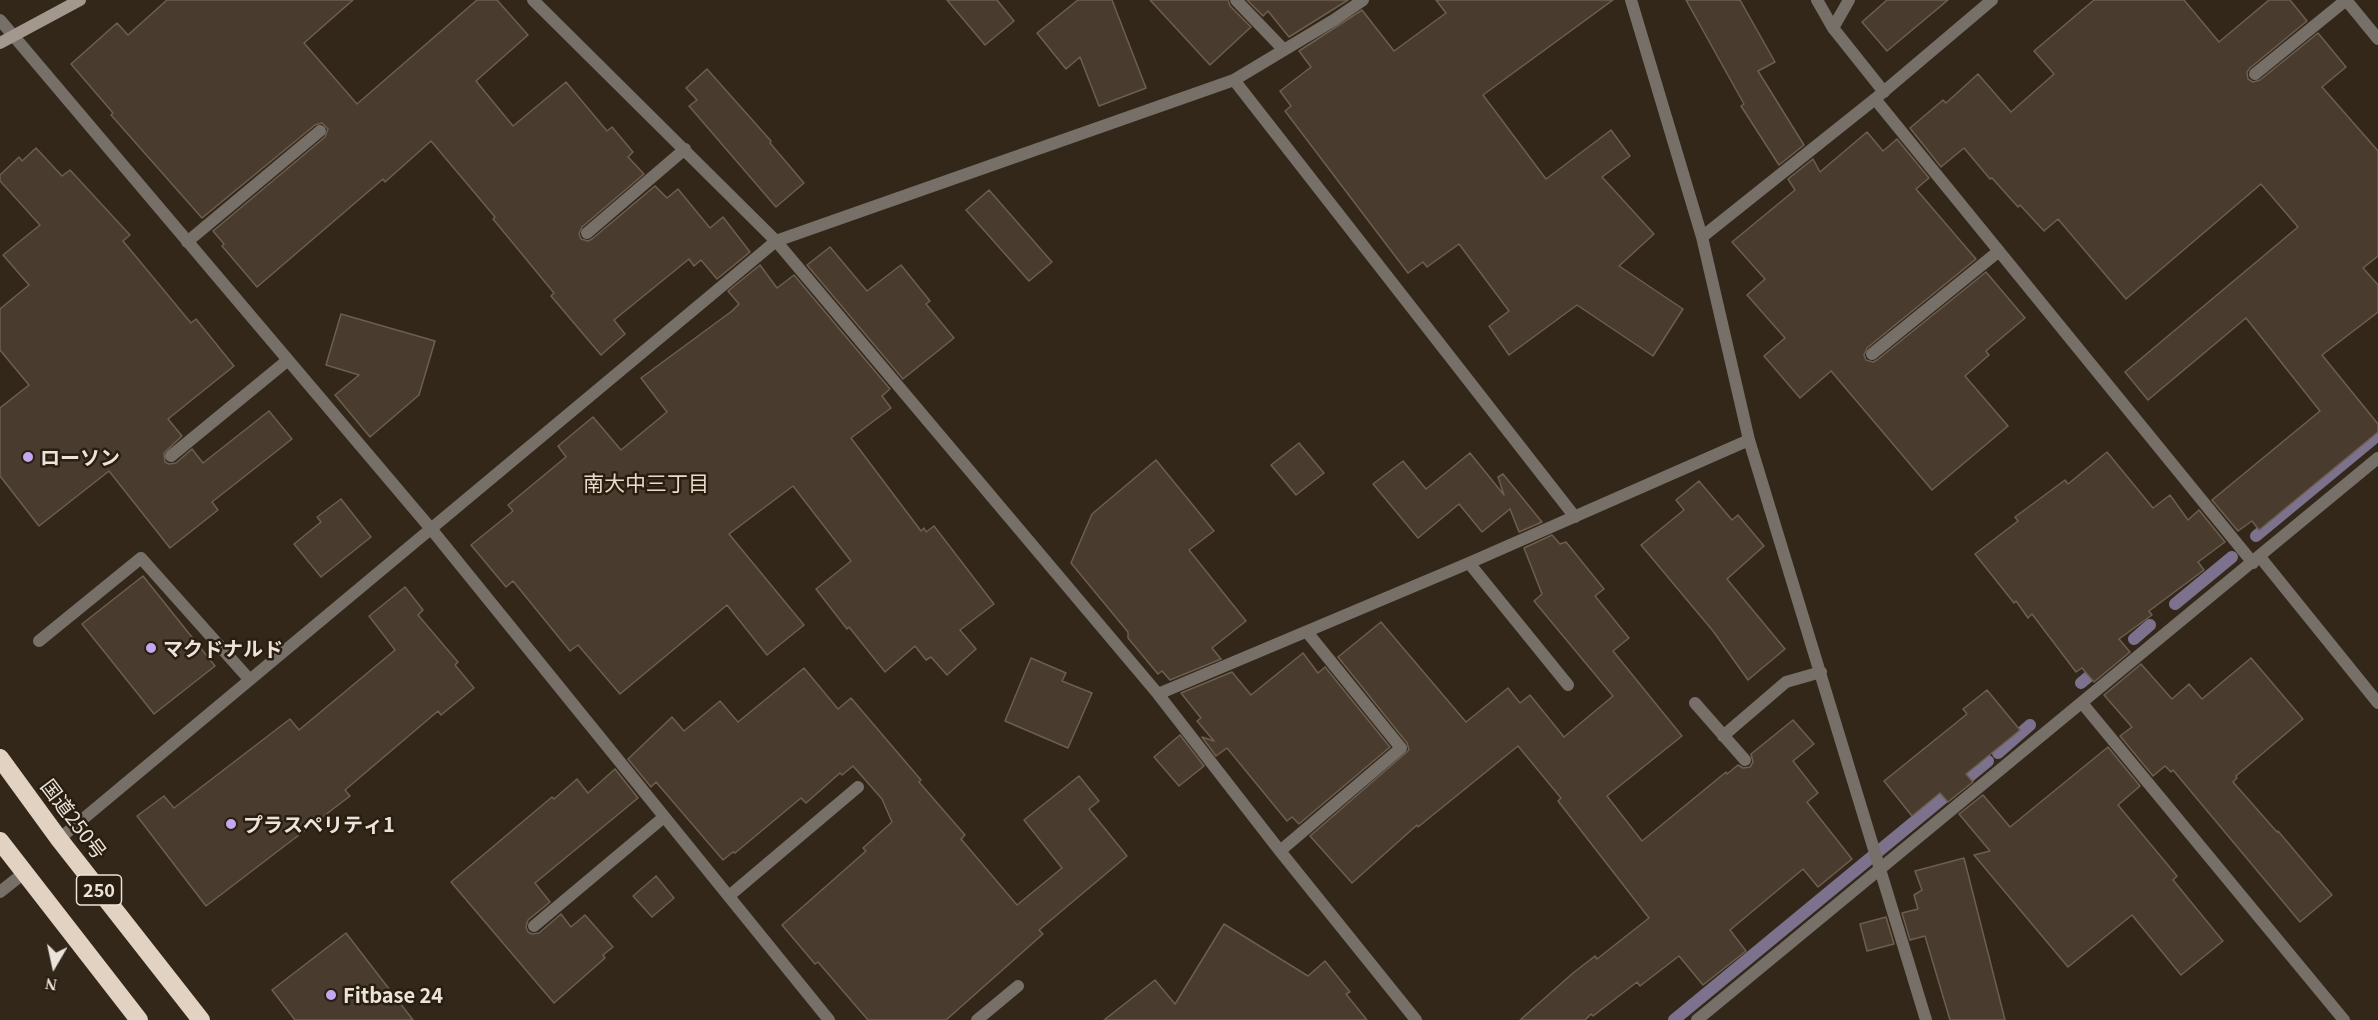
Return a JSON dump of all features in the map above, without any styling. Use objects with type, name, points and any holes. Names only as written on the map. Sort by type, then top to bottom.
[{"type":"highway","name":"国道250号","points":[[0,758],[59,839],[201,1020]]},
{"type":"highway","name":"250","points":[[0,842],[139,1020]]},
{"type":"street","points":[[0,43],[80,0]]},
{"type":"street","points":[[533,0],[776,241],[1158,694],[1416,1020]]},
{"type":"street","points":[[1236,0],[1284,50]]},
{"type":"street","points":[[59,839],[776,241],[1234,80],[1363,0]]},
{"type":"street","points":[[1631,0],[1702,237],[1749,440],[1882,868],[1926,1020]]},
{"type":"street","points":[[1817,0],[1833,28],[1879,95],[1999,251],[2256,560],[2378,702]]},
{"type":"street","points":[[1833,28],[1849,0]]},
{"type":"street","points":[[1702,237],[1879,95],[1992,0]]},
{"type":"street","points":[[2255,74],[2346,0],[2378,39]]},
{"type":"street","points":[[0,20],[432,530],[829,1020]]},
{"type":"street","points":[[1234,80],[1575,517]]},
{"type":"street","points":[[188,242],[320,131]]},
{"type":"street","points":[[586,233],[685,149]]},
{"type":"street","points":[[1872,354],[1999,251]]},
{"type":"street","points":[[171,456],[288,360]]},
{"type":"street","points":[[1158,694],[1469,563],[1749,440]]},
{"type":"street","points":[[1697,1020],[2378,458]]},
{"type":"street","points":[[39,641],[141,558],[249,679]]},
{"type":"street","points":[[1469,563],[1568,685]]},
{"type":"street","points":[[1280,851],[1401,748],[1307,632]]},
{"type":"street","points":[[1723,736],[1786,682],[1821,672]]},
{"type":"street","points":[[1695,703],[1745,760]]},
{"type":"street","points":[[2082,703],[2344,1020]]},
{"type":"street","points":[[729,896],[858,787]]},
{"type":"street","points":[[534,926],[664,817]]},
{"type":"street","points":[[0,892],[24,873]]},
{"type":"street","points":[[976,1020],[1018,986]]},
{"type":"building","points":[[167,0],[353,0],[304,43],[357,104],[477,0],[497,0],[528,35],[476,81],[513,126],[566,82],[607,131],[612,127],[633,152],[628,157],[644,174],[582,227],[579,234],[581,239],[588,241],[592,239],[655,186],[667,198],[678,189],[710,228],[723,217],[750,252],[717,279],[701,260],[694,266],[689,259],[614,320],[625,334],[601,355],[551,296],[554,293],[493,219],[495,217],[431,141],[385,182],[383,179],[257,287],[222,246],[224,244],[213,231],[325,137],[328,129],[322,123],[315,125],[202,218],[111,115],[113,113],[71,64],[117,23],[128,35]]},
{"type":"building","points":[[947,0],[997,0],[1014,21],[985,45]]},
{"type":"building","points":[[1078,0],[1112,0],[1146,88],[1099,106],[1080,57],[1066,69],[1037,33]]},
{"type":"building","points":[[1150,0],[1228,0],[1230,6],[1251,27],[1210,65]]},
{"type":"building","points":[[1247,0],[1348,0],[1289,37],[1268,11],[1263,16]]},
{"type":"building","points":[[1436,0],[1613,0],[1483,95],[1546,179],[1611,130],[1630,156],[1602,177],[1654,234],[1619,266],[1683,309],[1653,356],[1577,305],[1509,355],[1489,326],[1509,311],[1459,244],[1427,267],[1423,262],[1408,273],[1285,111],[1291,106],[1280,91],[1311,67],[1299,51],[1362,10],[1394,51],[1446,13]]},
{"type":"building","points":[[1686,0],[1740,0],[1775,62],[1758,71],[1804,145],[1779,165],[1741,106],[1744,104]]},
{"type":"building","points":[[1887,0],[1948,0],[1887,51],[1862,22]]},
{"type":"building","points":[[2094,0],[2184,0],[2219,42],[2269,0],[2290,0],[2307,21],[2250,68],[2247,72],[2248,79],[2253,82],[2260,80],[2318,33],[2346,67],[2322,87],[2378,151],[2378,256],[2363,268],[2378,285],[2378,312],[2322,355],[2378,424],[2378,432],[2259,530],[2252,521],[2238,531],[2212,500],[2320,411],[2246,318],[2148,400],[2125,372],[2298,227],[2261,184],[2126,299],[2058,219],[2044,231],[1992,178],[1990,179],[1964,148],[1941,167],[1910,128],[1943,100],[1946,103],[1978,74],[2011,112],[2054,74],[2034,51]]},
{"type":"building","points":[[707,69],[771,141],[770,143],[804,183],[776,207],[689,106],[697,100],[686,88]]},
{"type":"building","points":[[1867,132],[1883,151],[1897,139],[1929,178],[1916,189],[1976,259],[1867,348],[1864,355],[1866,360],[1873,362],[1877,360],[1986,272],[2025,318],[1986,351],[1989,355],[1965,376],[2008,426],[1932,490],[1831,371],[1800,398],[1764,356],[1785,338],[1747,295],[1765,279],[1732,242],[1795,190],[1788,179],[1813,159],[1820,172]]},
{"type":"building","points":[[36,148],[62,176],[70,170],[130,235],[123,241],[191,323],[196,319],[234,366],[168,419],[182,436],[164,453],[165,462],[176,463],[192,449],[203,463],[269,411],[292,439],[212,502],[218,510],[170,548],[109,471],[39,526],[0,476],[0,408],[29,385],[0,350],[0,309],[29,285],[3,255],[40,225],[0,181],[0,175],[19,157],[22,161]]},
{"type":"building","points":[[989,190],[1052,262],[1029,281],[966,210]]},
{"type":"building","points":[[830,247],[867,291],[901,265],[930,301],[926,304],[954,338],[903,379],[807,265]]},
{"type":"building","points":[[760,265],[777,288],[794,275],[890,389],[882,396],[891,408],[851,438],[921,531],[924,528],[926,532],[934,526],[994,604],[960,630],[976,649],[947,675],[931,657],[926,660],[915,646],[885,672],[816,589],[851,561],[793,486],[729,534],[804,625],[767,655],[727,605],[620,694],[578,645],[570,651],[513,581],[506,587],[471,545],[513,511],[508,505],[566,457],[558,446],[593,417],[621,450],[667,412],[641,378],[732,311],[739,304],[728,291]]},
{"type":"building","points":[[341,314],[435,341],[419,395],[370,437],[335,395],[359,375],[326,365]]},
{"type":"building","points":[[1299,443],[1324,473],[1296,495],[1271,465]]},
{"type":"building","points":[[2107,452],[2153,508],[2170,495],[2188,520],[2199,510],[2225,542],[2198,562],[2204,570],[2149,611],[2152,615],[2119,639],[2130,652],[2094,682],[2082,668],[2076,672],[2032,614],[2028,618],[1975,554],[2018,521],[2015,517],[2065,480],[2068,484]]},
{"type":"building","points":[[1470,453],[1504,495],[1498,477],[1503,474],[1542,522],[1519,532],[1510,509],[1482,532],[1459,504],[1418,538],[1373,484],[1403,461],[1426,489]]},
{"type":"building","points":[[1156,460],[1214,531],[1189,550],[1246,621],[1212,648],[1221,659],[1170,680],[1162,671],[1158,674],[1128,638],[1128,632],[1071,563],[1092,514]]},
{"type":"building","points":[[1699,481],[1732,520],[1738,515],[1764,546],[1727,579],[1785,649],[1748,680],[1713,631],[1641,545],[1684,510],[1676,500]]},
{"type":"building","points":[[341,499],[371,537],[321,577],[294,544],[321,522],[317,517]]},
{"type":"building","points":[[1552,535],[1560,544],[1566,542],[1604,589],[1595,596],[1629,638],[1613,651],[1682,736],[1607,796],[1642,841],[1726,772],[1727,774],[1738,765],[1743,768],[1750,767],[1753,762],[1751,754],[1793,720],[1814,744],[1793,761],[1818,793],[1807,802],[1852,859],[1818,887],[1803,869],[1730,930],[1746,951],[1703,985],[1679,956],[1640,986],[1637,982],[1585,1020],[1520,1020],[1573,973],[1595,956],[1597,959],[1649,918],[1558,801],[1561,798],[1518,746],[1418,827],[1417,825],[1352,883],[1310,836],[1409,750],[1407,743],[1338,657],[1381,622],[1466,722],[1508,688],[1520,703],[1530,695],[1564,737],[1613,696],[1534,601],[1542,594],[1524,548]]},
{"type":"building","points":[[143,576],[215,666],[154,714],[82,624]]},
{"type":"building","points":[[405,587],[423,610],[418,615],[458,662],[455,665],[474,688],[441,715],[438,711],[345,790],[350,796],[206,906],[137,816],[164,796],[174,808],[290,719],[299,730],[395,650],[369,616]]},
{"type":"building","points":[[1303,653],[1318,673],[1325,667],[1390,747],[1299,824],[1292,817],[1287,821],[1227,748],[1216,756],[1202,737],[1214,741],[1197,721],[1201,718],[1181,693],[1232,672],[1251,695]]},
{"type":"building","points":[[1031,658],[1066,673],[1062,681],[1092,693],[1068,748],[1005,721]]},
{"type":"building","points":[[2251,658],[2303,719],[2236,776],[2233,782],[2332,895],[2300,922],[2173,770],[2171,772],[2165,766],[2153,776],[2120,736],[2132,727],[2104,695],[2141,664],[2172,699],[2189,684],[2202,699]]},
{"type":"building","points":[[804,668],[838,709],[851,698],[921,780],[919,782],[965,835],[961,839],[1017,905],[1062,868],[1024,820],[1079,776],[1099,801],[1089,809],[1127,856],[1039,930],[1043,934],[946,1020],[868,1020],[818,962],[815,964],[782,925],[866,851],[863,848],[892,822],[882,799],[853,766],[842,775],[840,773],[806,803],[801,798],[735,853],[733,852],[723,860],[656,782],[651,787],[628,759],[672,717],[684,731],[720,701],[738,722]]},
{"type":"building","points":[[1987,690],[2020,730],[1966,774],[1973,782],[1948,802],[1940,793],[1912,816],[1884,781],[1967,714],[1963,709]]},
{"type":"building","points":[[1180,735],[1204,766],[1179,786],[1154,757]]},
{"type":"building","points":[[2108,747],[2140,786],[2118,805],[2177,876],[2173,880],[2223,941],[2181,975],[2132,915],[2068,967],[1974,855],[1990,851],[1959,814],[1983,795],[2010,827]]},
{"type":"building","points":[[615,769],[638,798],[535,883],[550,902],[528,920],[526,927],[528,932],[539,933],[561,914],[571,927],[585,915],[613,947],[603,955],[605,958],[554,1003],[451,882],[552,797],[554,799],[577,779],[588,793]]},
{"type":"building","points":[[1964,858],[2005,1020],[1950,1020],[1925,936],[1910,940],[1902,913],[1918,909],[1914,895],[1922,890],[1915,871]]},
{"type":"building","points":[[656,876],[674,898],[652,917],[633,896]]},
{"type":"building","points":[[1886,917],[1894,944],[1867,951],[1860,924]]},
{"type":"building","points":[[1224,924],[1308,976],[1325,961],[1350,992],[1346,994],[1367,1020],[1104,1020],[1155,980],[1175,1004]]},
{"type":"building","points":[[346,933],[413,1020],[295,1020],[272,990]]},
{"type":"waterway","points":[[2256,536],[2378,435]]},
{"type":"waterway","points":[[2175,604],[2232,557]]},
{"type":"waterway","points":[[2134,639],[2150,625]]},
{"type":"waterway","points":[[2081,683],[2100,667]]},
{"type":"waterway","points":[[1998,753],[2030,725]]},
{"type":"waterway","points":[[1674,1020],[1988,761]]},
{"type":"place","name":"ローソン","points":[[28,457]]},
{"type":"place","name":"マクドナルド","points":[[151,648]]},
{"type":"place","name":"プラスペリティ1","points":[[231,824]]},
{"type":"place","name":"Fitbase 24","points":[[331,995]]},
{"type":"district","name":"南大中三丁目","points":[[646,483]]}]
